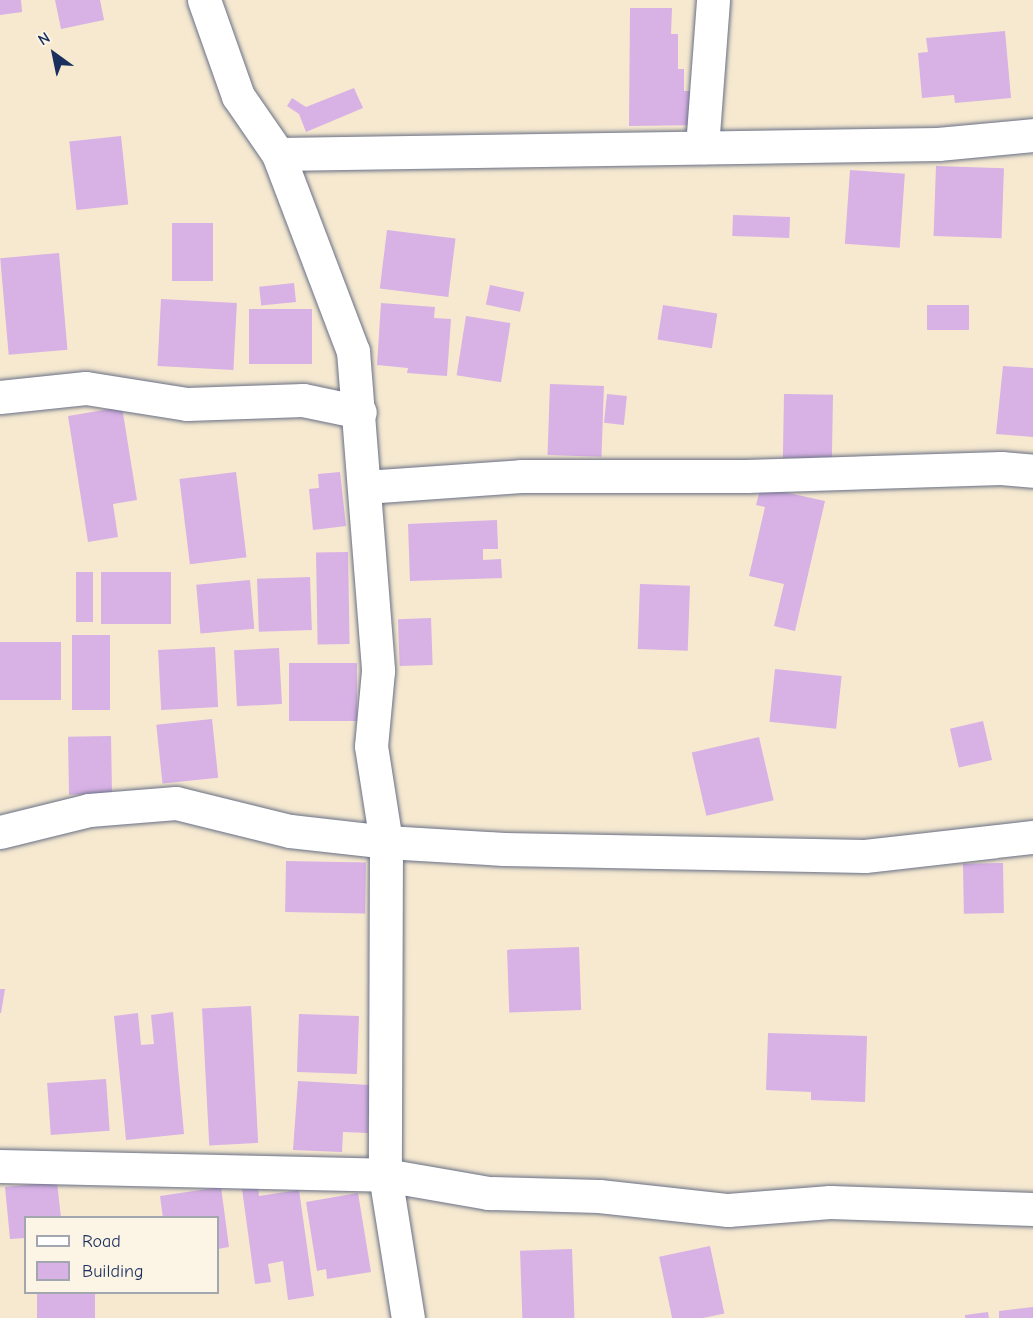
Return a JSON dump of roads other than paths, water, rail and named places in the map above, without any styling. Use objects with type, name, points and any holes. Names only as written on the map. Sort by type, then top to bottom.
[{"type":"street","points":[[204,0],[238,96],[278,154],[352,351],[360,412],[378,671],[371,746],[386,842],[385,1175],[408,1318]]},
{"type":"street","points":[[702,147],[713,0]]},
{"type":"street","points":[[278,154],[938,144],[1033,135]]},
{"type":"street","points":[[0,397],[86,388],[187,404],[303,400],[360,412]]},
{"type":"street","points":[[365,487],[520,476],[735,476],[1001,468],[1033,471]]},
{"type":"street","points":[[0,832],[89,810],[176,803],[290,831],[386,842],[704,855],[865,856],[1033,837]]},
{"type":"street","points":[[0,1166],[385,1175],[488,1193],[599,1196],[728,1210],[830,1202],[1033,1209]]}]
